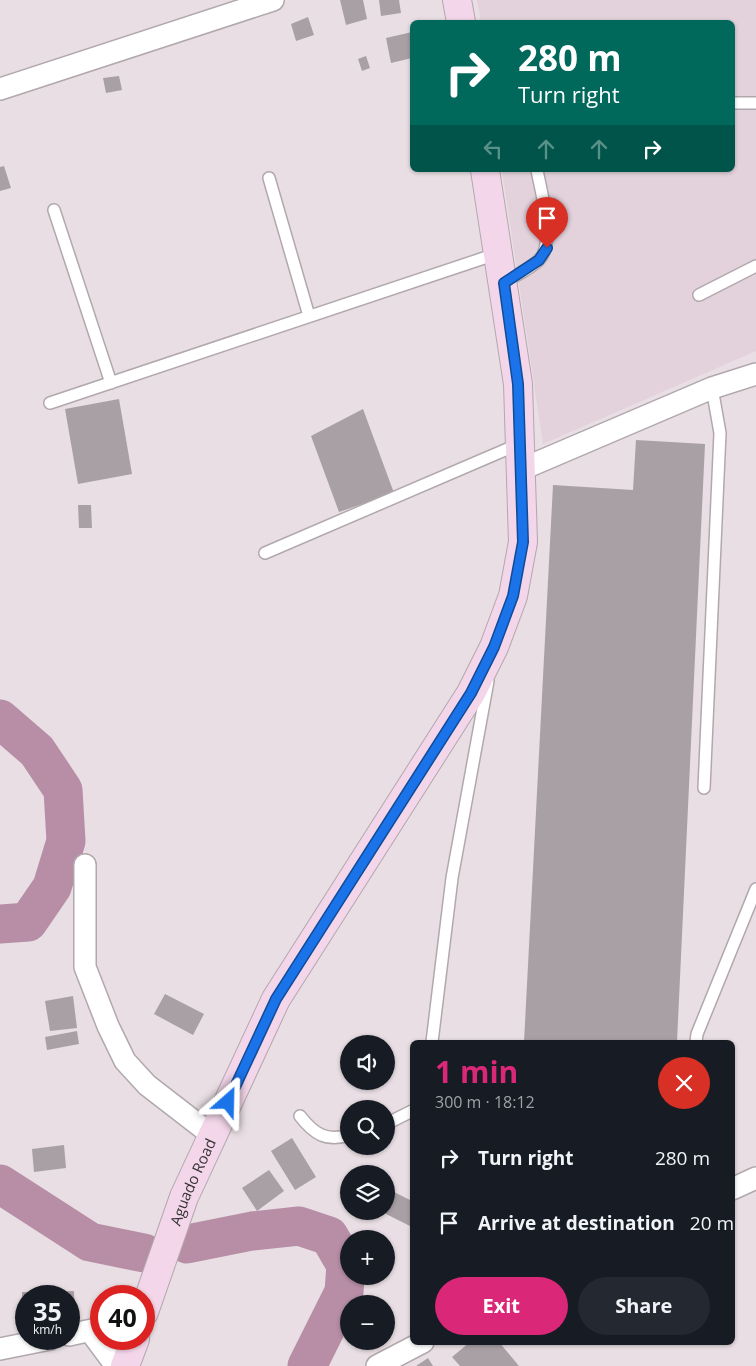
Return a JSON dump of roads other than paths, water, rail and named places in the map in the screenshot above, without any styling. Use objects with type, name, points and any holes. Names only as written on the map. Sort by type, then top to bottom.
[{"type":"street","points":[[0,90],[273,0]]},
{"type":"street","points":[[457,0],[461,20]]},
{"type":"street","name":"Aguado Road","points":[[153,1285],[184,1197],[276,999],[471,693],[494,647],[513,596],[523,542],[518,384],[504,283],[485,172]]},
{"type":"street","points":[[520,456],[756,374]]},
{"type":"street","points":[[85,865],[86,968],[108,1026],[125,1061],[147,1085],[213,1136]]},
{"type":"street","points":[[735,1188],[756,1178]]},
{"type":"street","points":[[377,1366],[417,1345]]},
{"type":"street","points":[[0,1349],[15,1346]]},
{"type":"street","points":[[107,1350],[116,1366]]},
{"type":"street","points":[[125,1366],[131,1350]]},
{"type":"lane","points":[[735,102],[756,103]]},
{"type":"lane","points":[[504,283],[539,260],[547,248],[545,219],[537,172]]},
{"type":"lane","points":[[269,178],[309,316]]},
{"type":"lane","points":[[54,210],[110,383]]},
{"type":"lane","points":[[50,403],[499,252]]},
{"type":"lane","points":[[699,295],[756,266]]},
{"type":"lane","points":[[704,788],[720,433],[712,388]]},
{"type":"lane","points":[[265,553],[520,456]]},
{"type":"lane","points":[[432,1040],[452,878],[494,647]]},
{"type":"lane","points":[[696,1040],[697,1034],[756,889]]},
{"type":"lane","points":[[395,1120],[410,1112]]},
{"type":"lane","points":[[300,1116],[312,1131],[334,1139],[340,1137]]},
{"type":"waterway","points":[[0,719],[37,751],[63,790],[66,841],[52,887],[28,922],[0,924]]},
{"type":"waterway","points":[[0,1184],[90,1242],[144,1253]]},
{"type":"waterway","points":[[187,1244],[252,1231],[299,1226],[329,1236],[346,1265],[344,1292],[307,1366]]}]
